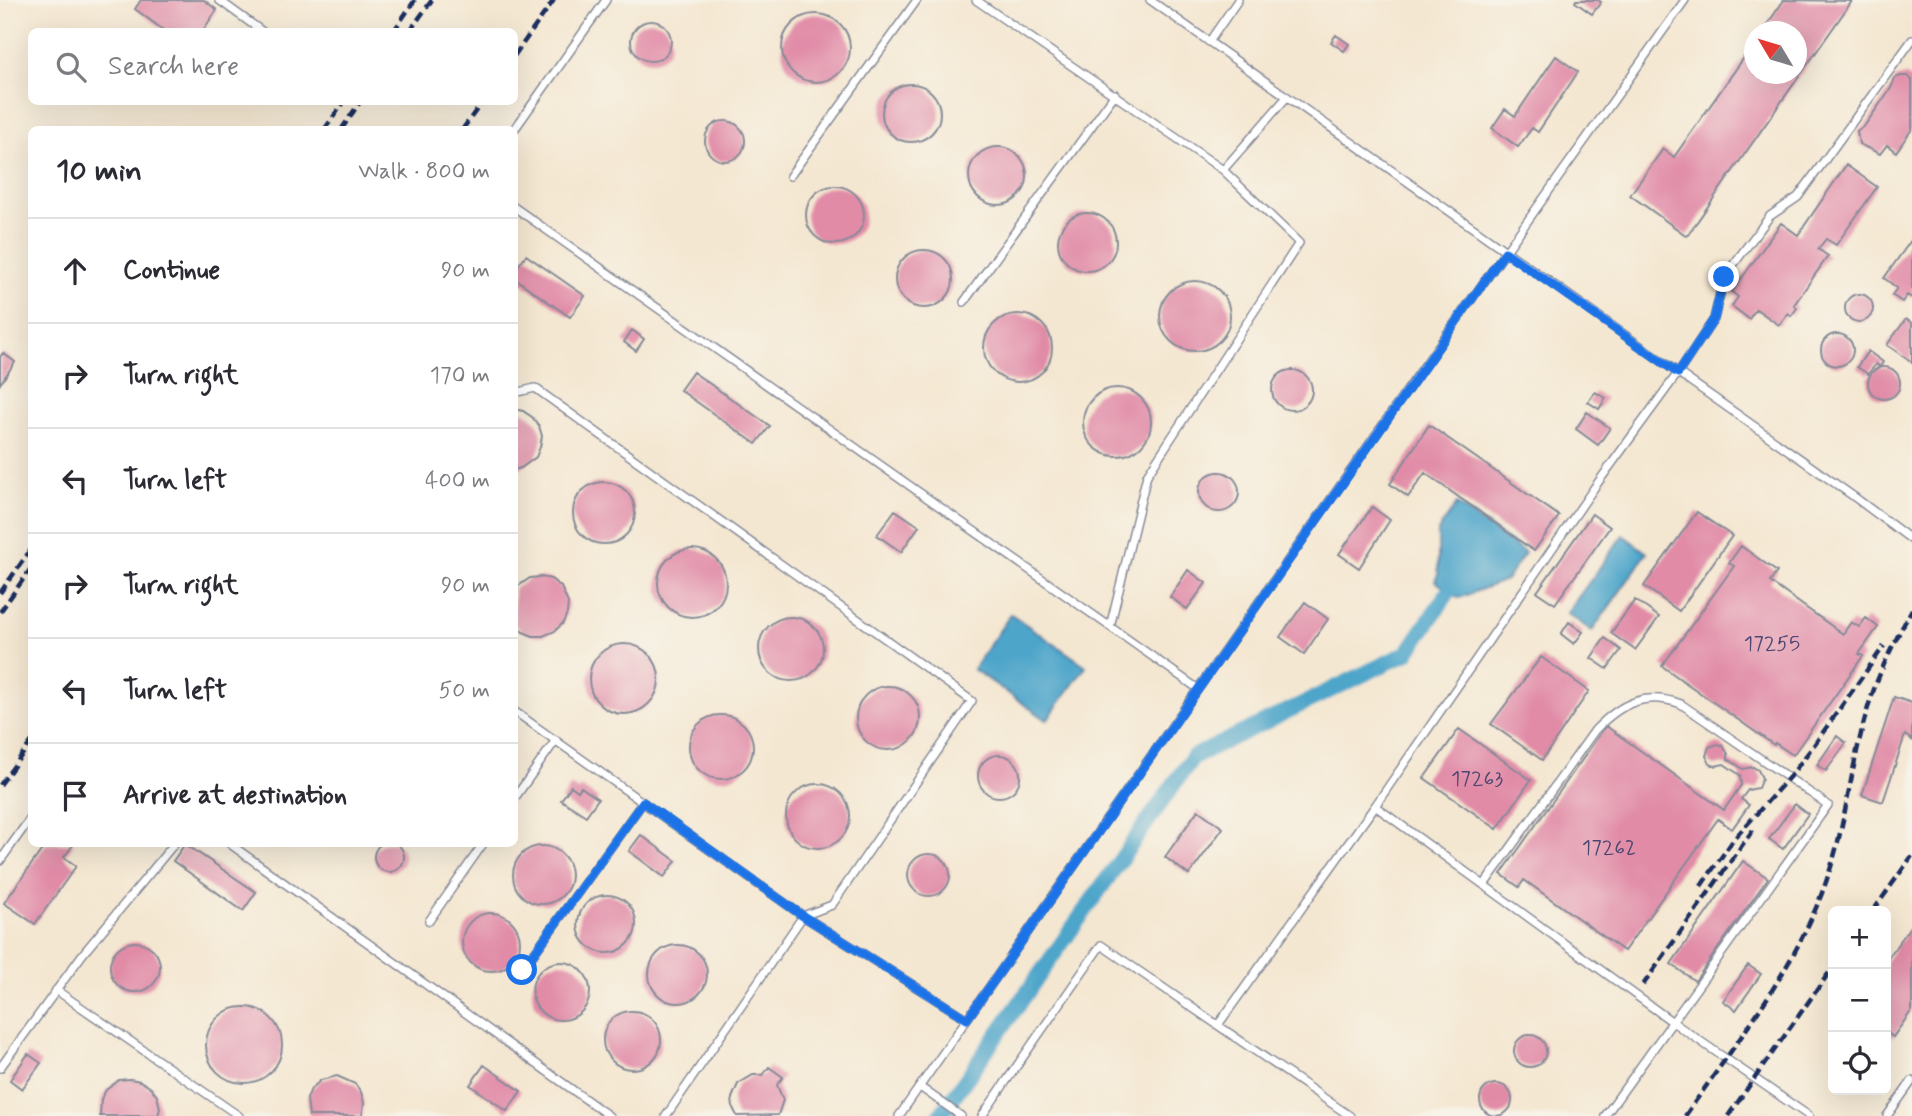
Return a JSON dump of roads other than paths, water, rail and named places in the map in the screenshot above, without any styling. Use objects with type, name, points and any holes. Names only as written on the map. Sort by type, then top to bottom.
[{"type":"lane","points":[[219,0],[258,28]]},
{"type":"lane","points":[[518,126],[607,0]]},
{"type":"lane","points":[[790,176],[917,0]]},
{"type":"lane","points":[[976,0],[1223,170],[1299,243],[1147,475],[1110,626]]},
{"type":"lane","points":[[1150,0],[1912,540]]},
{"type":"lane","points":[[1209,42],[1238,0]]},
{"type":"lane","points":[[900,1116],[1197,688],[1685,0]]},
{"type":"lane","points":[[1218,1025],[1375,806],[1594,488],[1678,373],[1714,319],[1724,277],[1770,216],[1798,197],[1912,40]]},
{"type":"lane","points":[[964,302],[1115,94]]},
{"type":"lane","points":[[1223,170],[1286,98]]},
{"type":"lane","points":[[518,210],[1197,688]]},
{"type":"lane","points":[[518,392],[535,388],[971,701],[832,905],[803,916],[666,1116]]},
{"type":"lane","points":[[1485,885],[1595,730],[1606,718],[1636,700],[1667,699],[1681,704],[1828,805],[1605,1116]]},
{"type":"lane","points":[[518,714],[803,916],[967,1019]]},
{"type":"lane","points":[[518,793],[556,740]]},
{"type":"lane","points":[[522,970],[643,802]]},
{"type":"lane","points":[[1375,806],[1674,1023],[1809,1116]]},
{"type":"lane","points":[[0,860],[28,822]]},
{"type":"lane","points":[[0,1068],[82,955],[172,847]]},
{"type":"lane","points":[[234,847],[608,1116]]},
{"type":"lane","points":[[429,921],[481,847]]},
{"type":"lane","points":[[982,1116],[1101,945],[1350,1116]]},
{"type":"lane","points":[[57,990],[239,1116]]},
{"type":"lane","points":[[1887,1116],[1912,1081]]},
{"type":"lane","points":[[920,1087],[961,1116]]},
{"type":"water","points":[[1457,504],[1525,553],[1506,580],[1459,598],[1435,581],[1438,574],[1438,531]]},
{"type":"water","points":[[1623,535],[1647,553],[1592,631],[1567,613]]},
{"type":"water","points":[[1011,614],[1086,666],[1047,720],[973,669]]},
{"type":"waterway","points":[[940,1116],[1193,757],[1407,653],[1449,591]]},
{"type":"railway","points":[[396,28],[415,0]]},
{"type":"railway","points":[[412,28],[432,0]]},
{"type":"railway","points":[[518,50],[554,0]]},
{"type":"railway","points":[[327,126],[342,105]]},
{"type":"railway","points":[[344,126],[358,105]]},
{"type":"railway","points":[[465,126],[480,105]]},
{"type":"railway","points":[[0,593],[28,554]]},
{"type":"railway","points":[[0,612],[28,573]]},
{"type":"railway","points":[[1685,1116],[1766,1001],[1816,908],[1835,854],[1859,740],[1872,695],[1885,662],[1912,609]]},
{"type":"railway","points":[[1701,886],[1734,839],[1792,774],[1884,646]]},
{"type":"railway","points":[[0,785],[28,746]]},
{"type":"railway","points":[[1643,985],[1755,827]]},
{"type":"railway","points":[[1877,906],[1912,856]]},
{"type":"railway","points":[[1728,1116],[1832,969]]}]
